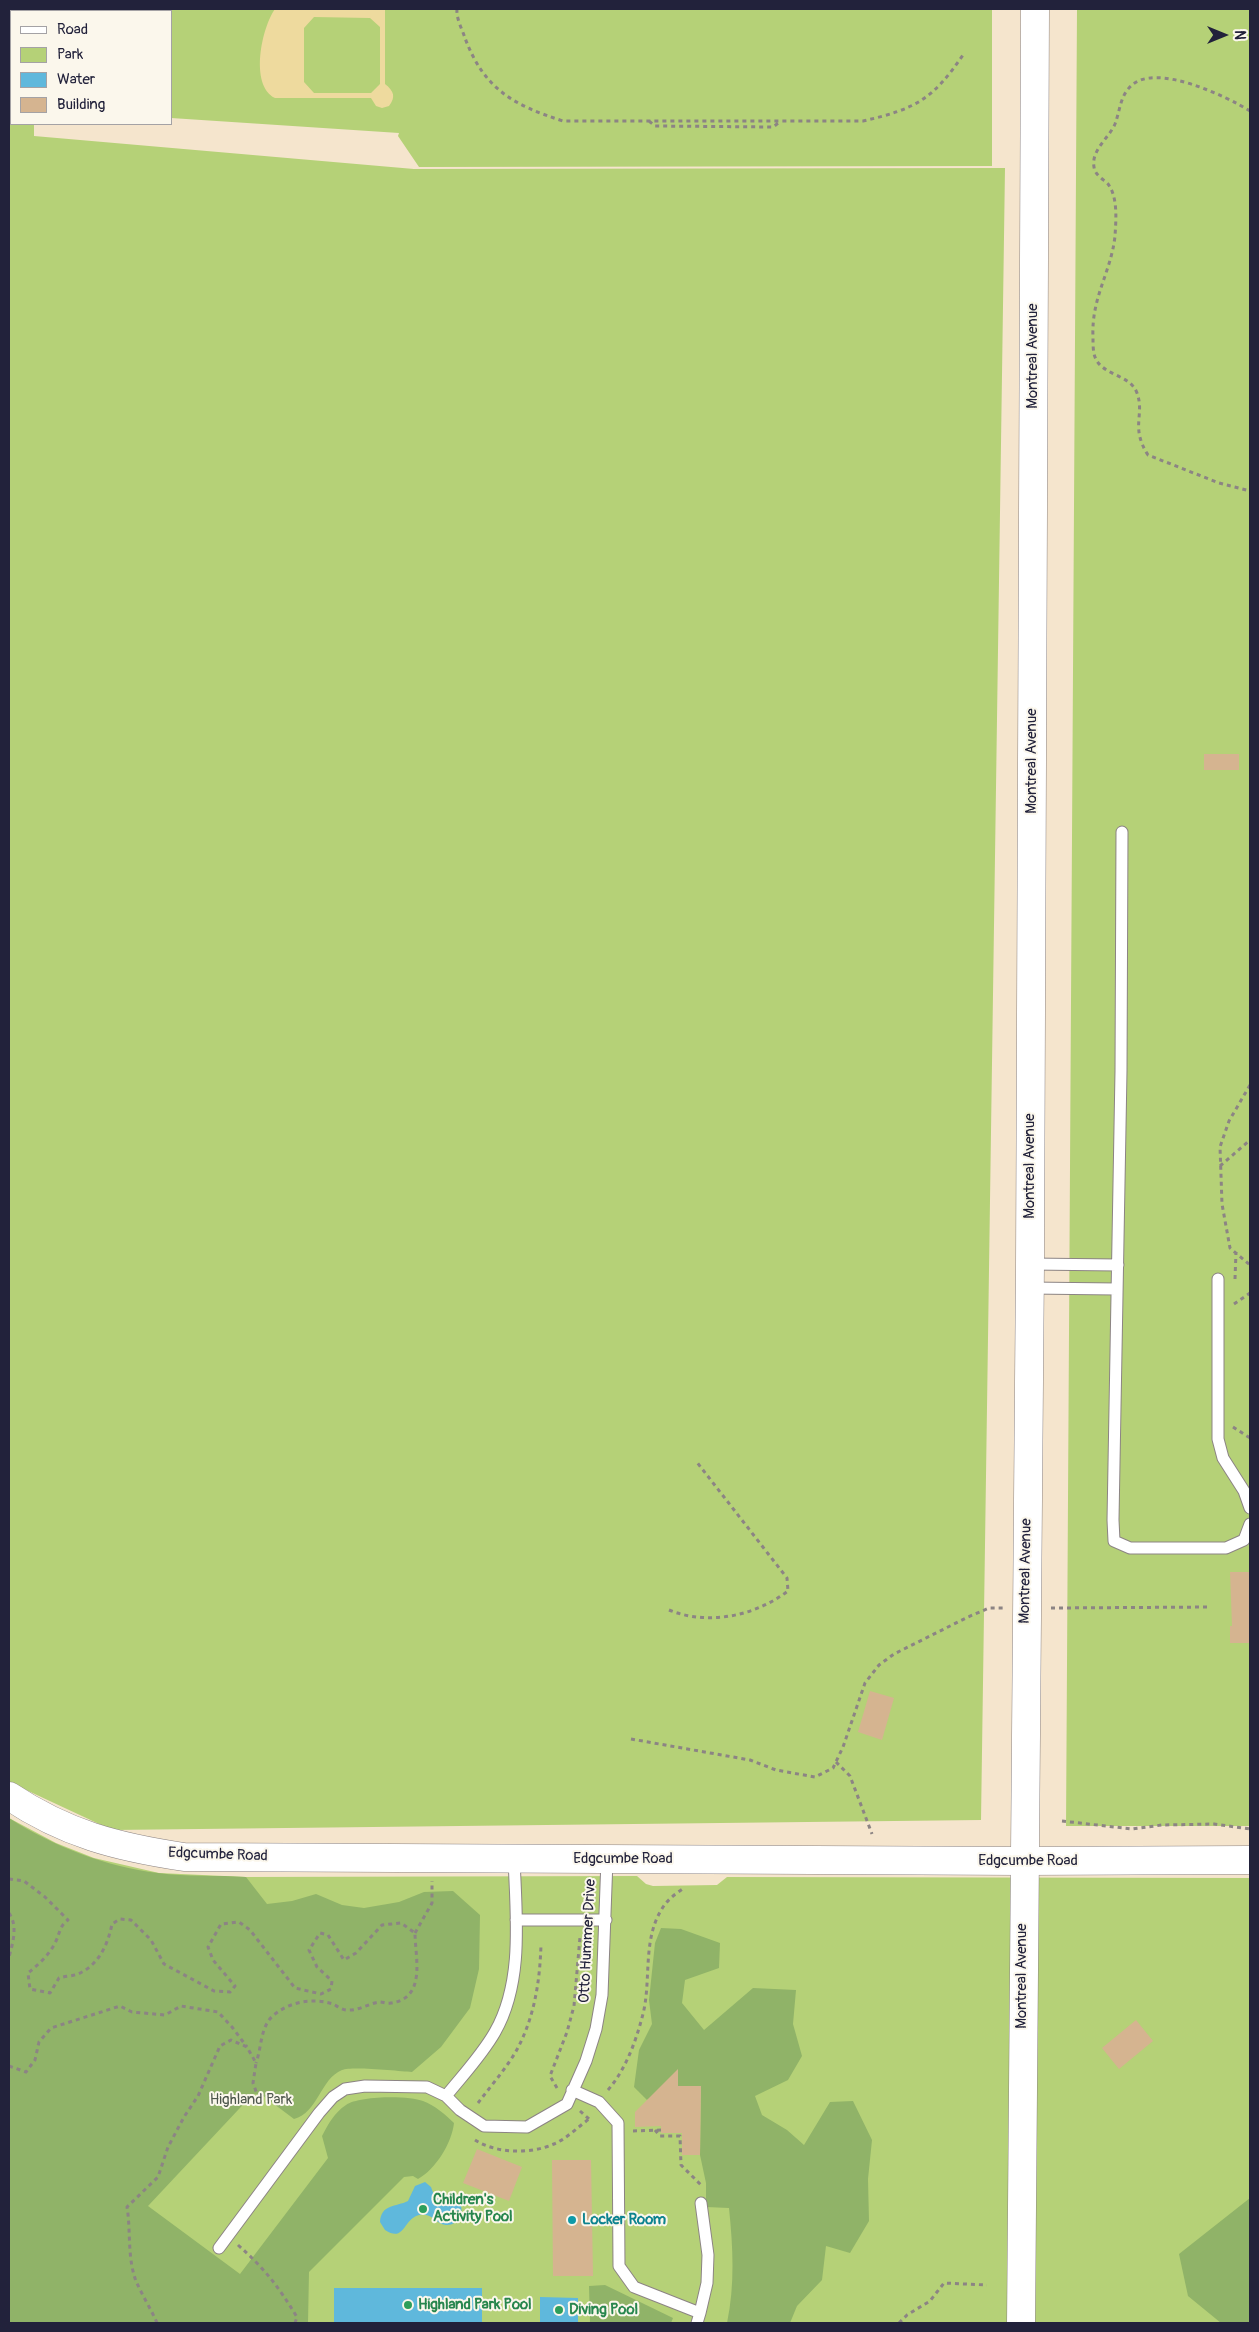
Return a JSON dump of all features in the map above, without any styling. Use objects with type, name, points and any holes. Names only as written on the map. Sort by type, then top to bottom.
[{"type":"main road","name":"Montreal Avenue","points":[[1021,2323],[1023,1861],[1029,1276],[1035,9]]},
{"type":"main road","name":"Edgcumbe Road","points":[[9,1796],[59,1825],[96,1840],[142,1851],[184,1857],[1023,1861],[1250,1860]]},
{"type":"lane","points":[[1122,832],[1122,1046],[1114,1542],[1130,1548],[1226,1548],[1244,1540],[1250,1524]]},
{"type":"lane","points":[[1029,1276],[1118,1265]]},
{"type":"lane","points":[[1029,1276],[1117,1289]]},
{"type":"lane","points":[[1218,1279],[1218,1439],[1223,1458],[1244,1491],[1250,1508]]},
{"type":"lane","points":[[219,2248],[332,2097],[345,2089],[365,2086],[427,2088],[446,2096],[485,2049],[505,2009],[514,1962],[516,1920],[514,1858]]},
{"type":"lane","name":"Otto Hummer Drive","points":[[446,2096],[460,2110],[484,2126],[527,2126],[567,2104],[586,2061],[596,2029],[602,1995],[607,1859]]},
{"type":"lane","points":[[516,1920],[606,1920]]},
{"type":"lane","points":[[572,2090],[599,2102],[618,2123],[619,2266],[634,2287],[699,2318],[707,2283],[708,2255],[701,2202]]},
{"type":"path","points":[[457,9],[473,60],[492,85],[528,110],[563,121],[863,121],[897,113],[918,104],[936,90],[964,55]]},
{"type":"path","points":[[1250,111],[1220,96],[1181,81],[1161,77],[1147,78],[1131,85],[1122,100],[1115,124],[1094,157],[1094,168],[1114,195],[1115,236],[1096,299],[1092,321],[1095,357],[1103,368],[1130,383],[1137,392],[1138,435],[1148,455],[1219,483],[1250,491]]},
{"type":"path","points":[[1250,1085],[1229,1122],[1220,1147],[1222,1204],[1230,1248],[1250,1265]]},
{"type":"path","points":[[1220,1166],[1250,1140]]},
{"type":"path","points":[[1234,1304],[1250,1292]]},
{"type":"path","points":[[1233,1427],[1250,1438]]},
{"type":"path","points":[[669,1610],[702,1618],[733,1615],[749,1612],[788,1591],[787,1578],[696,1461]]},
{"type":"path","points":[[631,1739],[750,1760],[776,1770],[815,1776],[833,1768],[865,1683],[879,1665],[894,1654],[989,1608],[1212,1607]]},
{"type":"path","points":[[836,1762],[850,1776],[872,1834]]},
{"type":"path","points":[[1062,1821],[1132,1829],[1162,1825],[1214,1824],[1250,1829]]},
{"type":"path","points":[[261,2105],[253,2084],[256,2063],[261,2035],[274,2014],[292,2005],[312,2000],[334,2005],[345,2010],[367,2008],[379,2002],[391,2003],[405,1998],[416,1984],[419,1959],[415,1952],[415,1933],[432,1903],[432,1858]]},
{"type":"path","points":[[9,1880],[24,1881],[45,1897],[68,1920],[61,1925],[55,1944],[39,1964],[28,1973],[30,1989],[50,1993],[59,1978],[79,1974],[100,1955],[109,1941],[112,1924],[120,1919],[131,1920],[151,1940],[164,1964],[214,1991],[230,1992],[235,1986],[213,1960],[208,1948],[221,1924],[239,1922],[250,1930],[295,1988],[321,1994],[331,1989],[332,1981],[317,1968],[309,1950],[320,1933],[328,1935],[344,1960],[356,1953],[382,1925],[401,1923],[415,1933]]},
{"type":"path","points":[[608,2090],[626,2063],[643,2013],[648,1955],[655,1924],[666,1902],[684,1888]]},
{"type":"path","points":[[9,1913],[12,1918],[15,1936],[9,1957]]},
{"type":"path","points":[[556,2090],[557,2088],[550,2076],[568,2032],[574,2006],[580,1937]]},
{"type":"path","points":[[482,2108],[477,2105],[515,2053],[528,2024],[537,1994],[541,1944]]},
{"type":"path","points":[[9,2066],[26,2072],[35,2060],[39,2042],[51,2028],[120,2006],[132,2012],[165,2015],[181,2006],[218,2012],[232,2026],[256,2063]]},
{"type":"path","points":[[157,2323],[136,2280],[129,2248],[131,2228],[127,2207],[158,2177],[168,2147],[198,2096],[220,2046],[231,2040],[247,2047]]},
{"type":"path","points":[[654,2130],[660,2136],[680,2136],[681,2165],[701,2185],[701,2202]]},
{"type":"path","points":[[618,2131],[661,2130]]},
{"type":"path","points":[[228,2236],[262,2266],[296,2317],[295,2323]]},
{"type":"path","points":[[899,2323],[930,2301],[944,2283],[987,2285]]},
{"type":"green space","points":[[9,9],[33,9],[10,10],[10,125],[34,125],[34,136],[414,169],[1005,168],[981,1820],[112,1830],[9,1782]]},
{"type":"green space","points":[[992,9],[992,166],[419,167],[398,136],[399,133],[172,118],[172,10],[77,10]]},
{"type":"green space","points":[[1077,9],[1250,9],[1250,1826],[1066,1826]]},
{"type":"green space","name":"Highland Park","points":[[9,1818],[56,1843],[94,1858],[159,1873],[246,1877],[637,1876],[646,1884],[653,1886],[717,1885],[727,1877],[1250,1878],[1250,2323],[9,2323]]},
{"type":"green space","points":[[9,1818],[44,1838],[80,1854],[119,1866],[169,1874],[246,1877],[267,1904],[292,1901],[316,1894],[342,1905],[364,1908],[399,1902],[424,1892],[453,1891],[480,1915],[479,1969],[470,2008],[441,2047],[412,2072],[365,2069],[342,2070],[329,2081],[309,2110],[302,2116],[294,2119],[262,2095],[253,2094],[148,2206],[240,2274],[328,2158],[322,2136],[338,2111],[352,2102],[372,2098],[395,2097],[423,2101],[440,2110],[454,2123],[450,2139],[436,2163],[418,2179],[413,2176],[404,2177],[309,2272],[308,2323],[9,2323]]},
{"type":"green space","points":[[661,1928],[681,1929],[720,1943],[719,1968],[685,1980],[682,2003],[704,2030],[753,1988],[796,1990],[793,2024],[802,2056],[788,2080],[755,2096],[762,2115],[787,2130],[804,2145],[830,2102],[853,2101],[872,2140],[868,2179],[869,2221],[850,2253],[826,2246],[822,2280],[797,2306],[790,2323],[727,2323],[730,2309],[732,2266],[729,2208],[706,2207],[706,2183],[700,2155],[701,2086],[678,2090],[678,2079],[647,2100],[634,2087],[639,2050],[652,2024],[649,2000],[655,1943]]},
{"type":"green space","points":[[1250,2198],[1250,2323],[1221,2323],[1188,2296],[1179,2254]]},
{"type":"green space","points":[[605,2285],[673,2318],[671,2323],[590,2323],[589,2286]]},
{"type":"sand","points":[[275,9],[385,9],[385,84],[393,94],[389,106],[382,108],[376,106],[371,98],[275,98],[267,91],[262,81],[260,69],[262,42],[270,17]],"holes":[[[314,17],[370,18],[380,27],[380,84],[371,93],[314,93],[304,82],[304,28]]]},
{"type":"water","name":"Children's Activity Pool","points":[[425,2182],[431,2187],[435,2198],[451,2197],[458,2201],[462,2210],[459,2219],[446,2225],[427,2215],[419,2215],[414,2217],[396,2234],[385,2230],[380,2222],[383,2212],[390,2207],[408,2201],[415,2186]]},
{"type":"water","name":"Highland Park Pool","points":[[334,2288],[482,2288],[482,2323],[334,2323]]},
{"type":"water","name":"Diving Pool","points":[[540,2297],[578,2298],[578,2323],[540,2323]]},
{"type":"building","points":[[1204,754],[1239,754],[1239,770],[1204,770]]},
{"type":"building","points":[[1230,1572],[1250,1572],[1250,1643],[1230,1643],[1230,1626],[1232,1626]]},
{"type":"building","points":[[870,1691],[894,1698],[882,1740],[858,1732]]},
{"type":"building","points":[[1136,2020],[1153,2041],[1119,2069],[1102,2048]]},
{"type":"building","points":[[678,2069],[678,2086],[701,2086],[700,2155],[682,2155],[682,2133],[661,2133],[661,2126],[635,2127],[635,2112]]},
{"type":"building","points":[[477,2149],[522,2167],[509,2201],[463,2183]]},
{"type":"building","name":"Locker Room","points":[[552,2160],[591,2160],[593,2276],[553,2276]]},
{"type":"place","name":"Children's Activity Pool","points":[[423,2209]]},
{"type":"place","name":"Locker Room","points":[[572,2220]]},
{"type":"place","name":"Highland Park Pool","points":[[408,2305]]},
{"type":"place","name":"Diving Pool","points":[[559,2310]]}]
